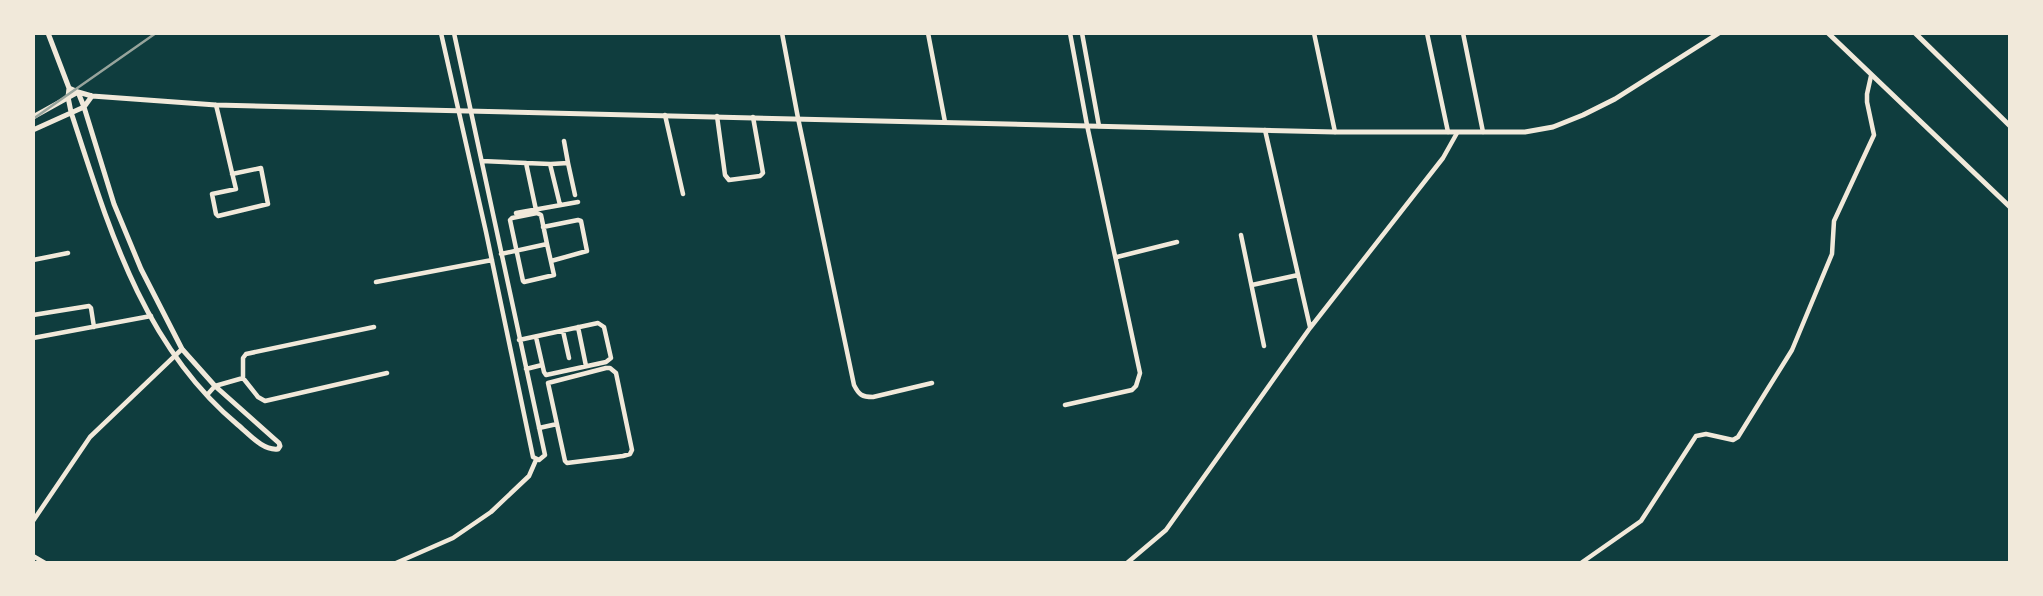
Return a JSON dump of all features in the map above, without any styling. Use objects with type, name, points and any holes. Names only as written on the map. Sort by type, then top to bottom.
[{"type":"street","points":[[48,33],[69,88],[71,112],[109,227],[126,269],[151,316],[174,357],[207,395],[264,446],[274,450],[280,447],[279,443],[215,386],[182,349],[139,264],[114,204],[78,92]]},
{"type":"street","points":[[441,33],[533,457],[536,460]]},
{"type":"street","points":[[454,33],[545,455],[543,459],[536,460]]},
{"type":"street","points":[[782,33],[797,118],[853,385],[864,397],[873,397],[932,383]]},
{"type":"street","points":[[928,33],[945,122]]},
{"type":"street","points":[[1065,405],[1132,390],[1140,373],[1070,33]]},
{"type":"street","points":[[1082,33],[1099,126]]},
{"type":"street","points":[[1314,33],[1335,132]]},
{"type":"street","points":[[1427,33],[1448,132]]},
{"type":"street","points":[[1463,33],[1483,132]]},
{"type":"street","points":[[69,88],[92,96],[216,105],[1335,132],[1525,132],[1562,124],[1615,99],[1719,33]]},
{"type":"street","points":[[1828,33],[2010,207]]},
{"type":"street","points":[[1915,33],[2010,126]]},
{"type":"street","points":[[1581,563],[1641,521],[1696,436],[1706,434],[1733,440],[1738,437],[1792,350],[1832,254],[1835,221],[1874,135],[1867,102],[1871,76]]},
{"type":"street","points":[[33,117],[78,92]]},
{"type":"street","points":[[33,130],[84,107],[92,96]]},
{"type":"street","points":[[216,105],[232,174],[236,189],[212,195],[216,214],[218,216],[267,205],[261,168],[232,174]]},
{"type":"street","points":[[665,115],[682,194]]},
{"type":"street","points":[[717,116],[729,180],[760,176],[763,173],[753,117]]},
{"type":"street","points":[[1265,130],[1310,328]]},
{"type":"street","points":[[1127,563],[1166,530],[1310,328],[1443,158],[1457,132]]},
{"type":"street","points":[[564,141],[575,195]]},
{"type":"street","points":[[482,161],[568,163]]},
{"type":"street","points":[[526,162],[536,210]]},
{"type":"street","points":[[550,164],[560,205]]},
{"type":"street","points":[[516,213],[578,202]]},
{"type":"street","points":[[537,213],[541,215],[543,227],[554,274],[524,282],[510,222],[512,218],[537,213]]},
{"type":"street","points":[[543,227],[582,221],[587,251],[551,261]]},
{"type":"street","points":[[1241,235],[1264,346]]},
{"type":"street","points":[[1117,257],[1177,242]]},
{"type":"street","points":[[501,254],[547,244]]},
{"type":"street","points":[[33,260],[68,253]]},
{"type":"street","points":[[376,282],[492,260]]},
{"type":"street","points":[[126,269],[139,264]]},
{"type":"street","points":[[1252,285],[1298,275]]},
{"type":"street","points":[[33,315],[89,306],[94,327]]},
{"type":"street","points":[[33,338],[151,316]]},
{"type":"street","points":[[519,340],[598,323],[604,327],[610,359],[546,375],[536,337]]},
{"type":"street","points":[[374,327],[246,354],[243,358],[243,378],[258,397],[265,401],[387,373]]},
{"type":"street","points":[[578,327],[586,366]]},
{"type":"street","points":[[563,331],[569,358]]},
{"type":"street","points":[[33,521],[90,437],[182,349]]},
{"type":"street","points":[[526,369],[542,365]]},
{"type":"street","points":[[610,368],[616,373],[632,450],[630,454],[623,456],[567,463],[557,424],[549,382],[610,368]]},
{"type":"street","points":[[207,395],[215,386],[243,378]]},
{"type":"street","points":[[539,428],[557,424]]},
{"type":"street","points":[[396,563],[453,538],[491,512],[529,476],[536,460]]},
{"type":"street","points":[[33,556],[46,563]]},
{"type":"railway","points":[[33,119],[156,33]]}]
